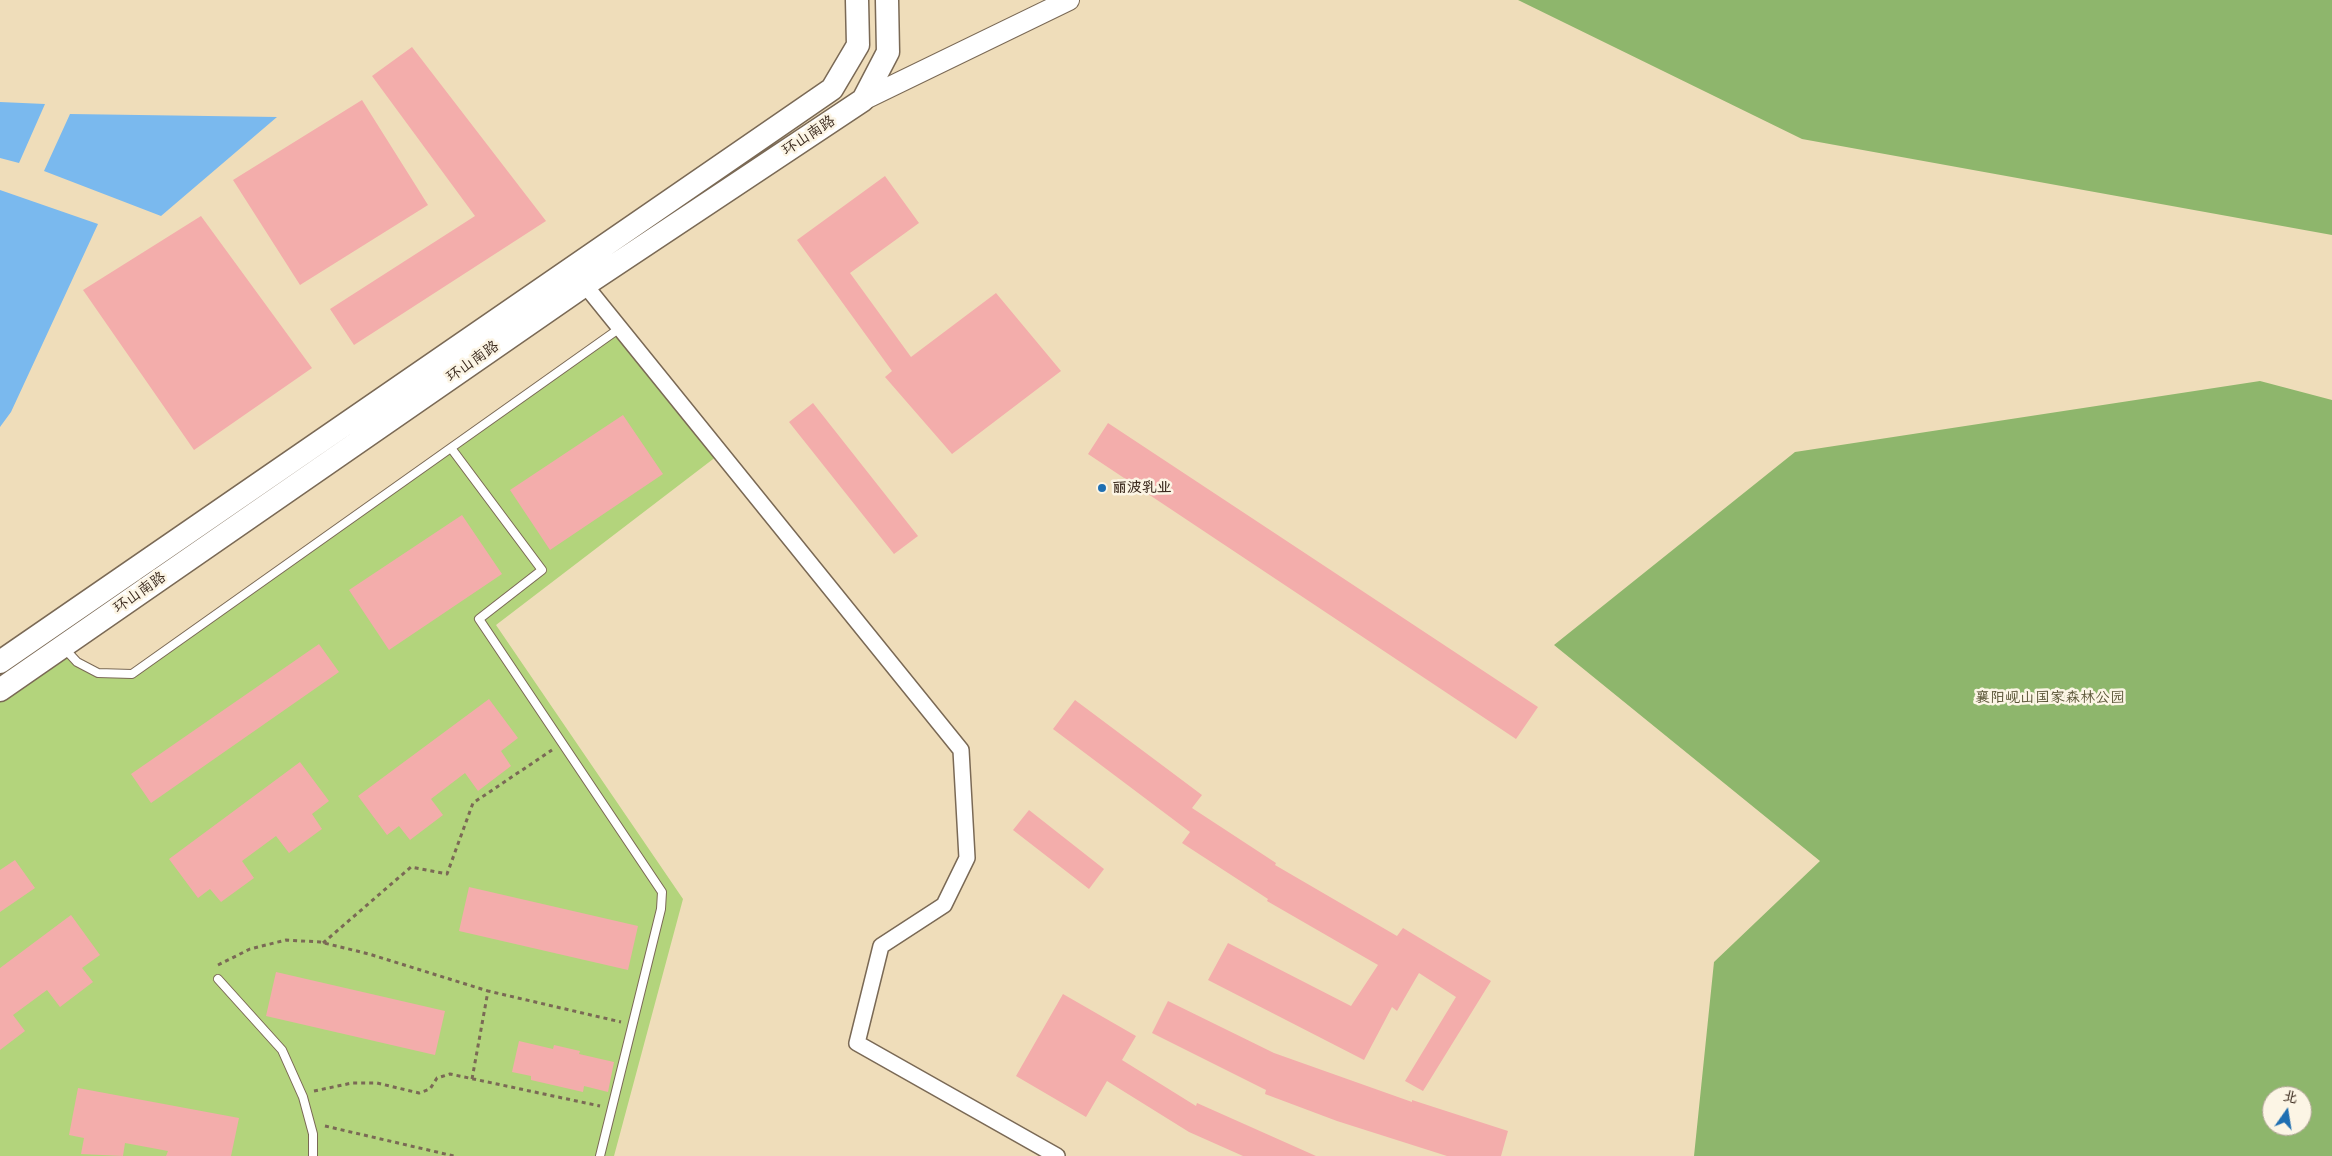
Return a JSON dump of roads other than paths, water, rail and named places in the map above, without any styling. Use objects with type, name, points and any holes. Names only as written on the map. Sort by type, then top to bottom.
[{"type":"main road","name":"环山南路","points":[[0,662],[832,89],[858,44],[857,0]]},
{"type":"main road","name":"环山南路","points":[[0,690],[585,285],[863,100],[888,52],[887,0]]},
{"type":"street","points":[[863,100],[1069,0]]},
{"type":"street","points":[[585,285],[962,750],[967,858],[944,905],[881,946],[857,1043],[1057,1156]]},
{"type":"lane","points":[[62,647],[77,662],[98,673],[132,674],[620,328]]},
{"type":"lane","points":[[451,448],[542,570],[479,619],[662,892],[661,909],[600,1156]]},
{"type":"lane","points":[[218,979],[282,1050],[302,1094],[312,1134],[313,1156]]},
{"type":"water","points":[[0,102],[45,104],[19,163],[0,158]]},
{"type":"water","points":[[70,114],[277,117],[161,216],[44,171]]},
{"type":"water","points":[[0,190],[98,224],[11,412],[0,427]]},
{"type":"place","name":"丽波乳业","points":[[1102,488]]},
{"type":"park label","name":"襄阳岘山国家森林公园","points":[[2050,698]]}]
